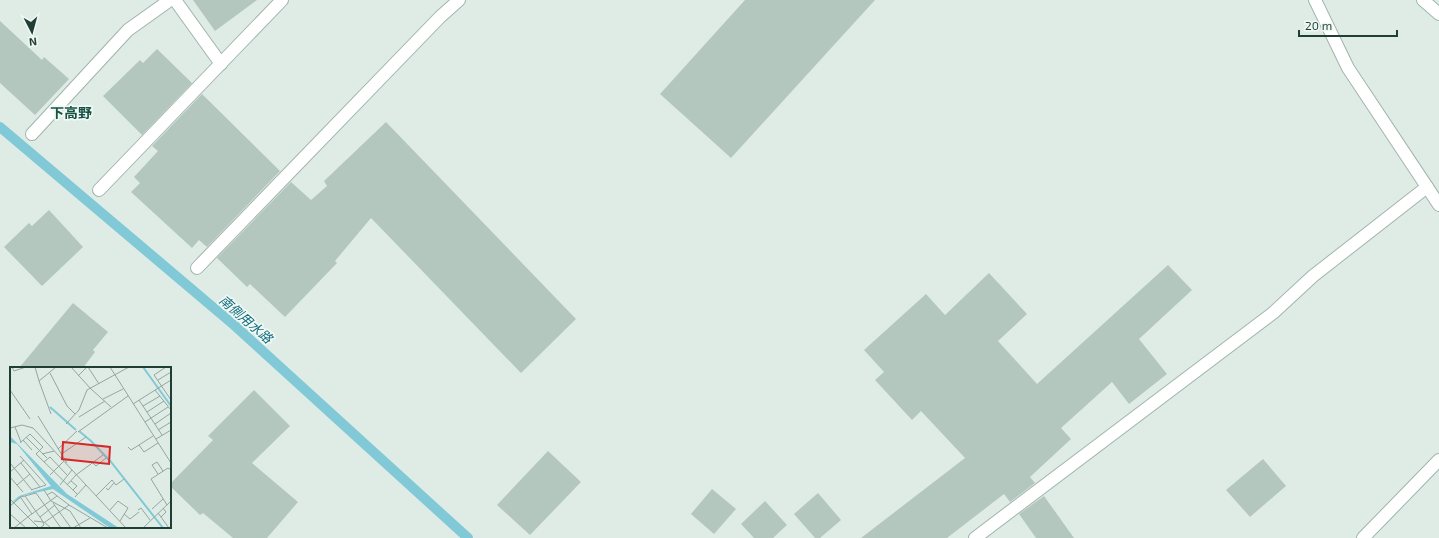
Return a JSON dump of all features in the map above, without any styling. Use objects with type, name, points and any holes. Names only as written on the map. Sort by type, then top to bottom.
[{"type":"street","points":[[32,134],[128,30],[170,0]]},
{"type":"street","points":[[175,0],[221,64]]},
{"type":"street","points":[[99,190],[282,0]]},
{"type":"street","points":[[197,268],[434,22],[459,0]]},
{"type":"street","points":[[1315,0],[1348,68],[1439,205]]},
{"type":"street","points":[[1423,0],[1439,14]]},
{"type":"street","points":[[975,538],[1274,313],[1314,276],[1427,187]]},
{"type":"street","points":[[1363,538],[1439,460]]},
{"type":"building","points":[[193,0],[257,0],[215,31]]},
{"type":"building","points":[[745,0],[875,0],[731,158],[660,94]]},
{"type":"building","points":[[0,21],[42,60],[44,57],[69,79],[35,115],[0,83]]},
{"type":"building","points":[[157,49],[192,83],[142,135],[103,96],[140,60],[143,63]]},
{"type":"building","points":[[202,94],[280,171],[207,247],[199,240],[192,248],[131,192],[140,183],[134,177],[158,151],[152,146]]},
{"type":"building","points":[[386,122],[576,319],[521,373],[371,218],[335,261],[337,263],[285,317],[250,284],[247,287],[217,258],[291,182],[311,200],[327,186],[324,181]]},
{"type":"building","points":[[49,210],[83,247],[42,286],[4,247],[29,223],[32,226]]},
{"type":"building","points":[[1168,265],[1192,290],[1139,339],[1167,374],[1129,404],[1112,382],[1061,428],[1071,439],[1030,477],[1035,483],[1010,502],[1004,494],[947,538],[861,538],[965,458],[921,411],[912,420],[875,380],[884,372],[864,350],[926,294],[945,315],[989,273],[1027,314],[998,341],[1037,384]]},
{"type":"building","points":[[73,303],[108,332],[93,350],[95,352],[84,367],[20,367]]},
{"type":"building","points":[[254,390],[290,426],[252,463],[298,502],[267,538],[233,538],[203,513],[200,515],[171,487],[171,483],[213,440],[208,436]]},
{"type":"building","points":[[548,451],[581,482],[530,535],[497,505]]},
{"type":"building","points":[[1263,459],[1286,486],[1250,517],[1226,490]]},
{"type":"building","points":[[712,489],[736,509],[714,534],[691,514]]},
{"type":"building","points":[[818,493],[841,520],[820,538],[815,538],[794,514]]},
{"type":"building","points":[[1044,496],[1074,538],[1036,538],[1019,514]]},
{"type":"building","points":[[765,501],[787,525],[773,538],[754,538],[741,524]]},
{"type":"waterway","name":"南側用水路","points":[[0,127],[234,325],[468,538]]},
{"type":"district","name":"下高野","points":[[71,112]]}]
